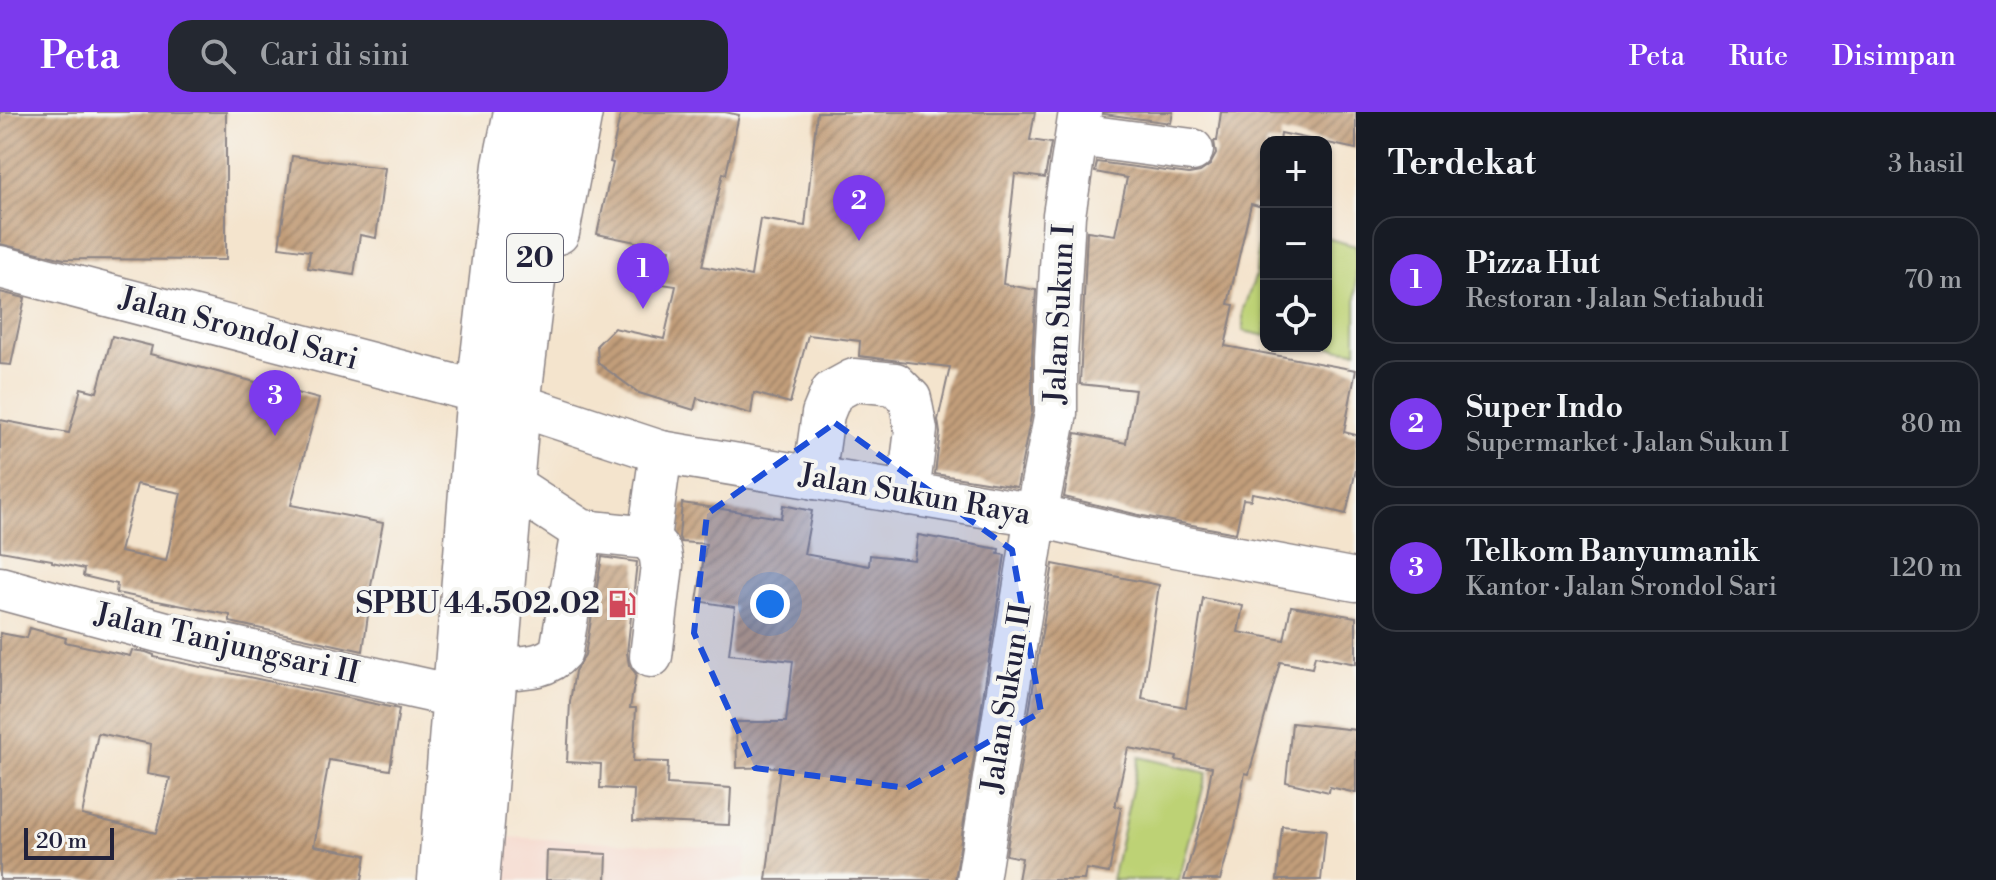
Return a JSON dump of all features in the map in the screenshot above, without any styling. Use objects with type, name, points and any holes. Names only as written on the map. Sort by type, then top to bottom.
[{"type":"highway","name":"20","points":[[477,880],[510,484],[498,398],[505,165],[516,112]]},
{"type":"highway","name":"20","points":[[440,880],[454,696],[498,398],[556,112]]},
{"type":"street","points":[[558,233],[581,112]]},
{"type":"street","points":[[1078,124],[1192,150]]},
{"type":"street","name":"Jalan Sukun I","points":[[1036,515],[1056,413],[1064,215],[1078,124]]},
{"type":"street","name":"Jalan Srondol Sari","points":[[0,267],[498,398]]},
{"type":"street","points":[[814,478],[823,414],[832,392],[854,380],[895,384],[910,399],[916,430],[908,494]]},
{"type":"street","name":"Jalan Sukun Raya","points":[[498,398],[661,452],[1036,515],[1138,539],[1356,580]]},
{"type":"street","points":[[649,538],[661,452]]},
{"type":"street","points":[[510,484],[582,531],[649,538],[660,552],[662,565],[651,656]]},
{"type":"street","name":"Jalan Sukun II","points":[[978,880],[1036,515]]},
{"type":"street","points":[[495,669],[545,664],[561,651],[582,531]]},
{"type":"street","name":"Jalan Tanjungsari II","points":[[0,588],[166,633],[454,696]]},
{"type":"highlighted area","points":[[835,423],[1012,550],[1041,712],[907,788],[755,768],[694,633],[707,514]]},
{"type":"shaded area","points":[[506,837],[747,849],[744,880],[504,880]]},
{"type":"green space","points":[[1260,234],[1260,335],[1243,331],[1243,309],[1256,275]]},
{"type":"green space","points":[[1332,240],[1356,246],[1356,351],[1332,348]]},
{"type":"green space","points":[[1139,757],[1207,773],[1179,880],[1112,880]]},
{"type":"building","points":[[0,112],[226,112],[226,260],[64,259],[0,244]]},
{"type":"building","points":[[621,112],[725,112],[739,115],[702,266],[751,276],[760,219],[805,226],[817,112],[1035,112],[1030,140],[1051,143],[1045,178],[1015,174],[1003,284],[1036,290],[1032,411],[1017,487],[935,474],[940,433],[938,420],[950,367],[859,356],[860,341],[808,335],[790,403],[754,393],[751,414],[697,398],[694,410],[639,393],[598,363],[597,345],[614,328],[664,339],[676,286],[662,284],[670,249],[597,234]]},
{"type":"building","points":[[1103,112],[1173,112],[1171,123]]},
{"type":"building","points":[[1221,112],[1356,112],[1356,149],[1332,144],[1332,136],[1281,133],[1281,136],[1260,136],[1260,206],[1251,204],[1228,304],[1234,305],[1225,346],[1356,370],[1344,432],[1356,435],[1356,470],[1346,514],[1252,493],[1251,500],[1243,499],[1236,533],[1143,516],[1064,497],[1076,433],[1126,443],[1135,390],[1080,384],[1087,231],[1115,235],[1127,178],[1095,172],[1097,162],[1189,174],[1200,172],[1210,165],[1216,154],[1214,141],[1217,141]]},
{"type":"building","points":[[292,156],[385,168],[376,238],[360,235],[354,275],[308,268],[310,251],[279,247]]},
{"type":"building","points":[[0,292],[25,298],[11,365],[0,364]]},
{"type":"building","points":[[112,336],[152,346],[150,354],[319,399],[291,505],[383,523],[367,607],[363,651],[230,622],[230,615],[116,593],[117,584],[83,576],[84,569],[0,551],[0,420],[69,433],[81,388],[97,392]],"holes":[[[137,484],[181,493],[166,561],[120,552]]]},
{"type":"building","points":[[682,503],[781,518],[783,505],[812,511],[804,554],[869,566],[870,555],[914,560],[918,535],[999,549],[998,554],[1005,555],[955,880],[766,880],[780,767],[737,768],[736,722],[786,722],[793,661],[729,654],[735,607],[697,601],[706,544],[681,542]]},
{"type":"building","points":[[602,557],[637,562],[627,653],[629,665],[636,674],[630,708],[636,708],[633,761],[668,762],[667,784],[731,788],[729,825],[633,821],[634,790],[600,788],[601,764],[567,762],[575,671],[585,655]]},
{"type":"building","points":[[1053,564],[1159,585],[1142,699],[1186,707],[1203,598],[1243,606],[1238,632],[1284,640],[1291,606],[1356,617],[1356,664],[1315,656],[1312,668],[1280,662],[1249,774],[1245,773],[1235,827],[1220,880],[1184,880],[1205,806],[1212,767],[1128,748],[1115,806],[1121,807],[1109,873],[1086,869],[1084,880],[1018,880],[1022,858],[1006,855]]},
{"type":"building","points":[[30,628],[66,638],[65,642],[130,656],[132,650],[146,652],[154,657],[399,709],[390,770],[329,760],[314,846],[366,855],[362,880],[0,880],[0,633],[27,638]],"holes":[[[98,733],[151,744],[147,774],[170,778],[156,833],[82,815]]]},
{"type":"building","points":[[1292,723],[1356,730],[1356,793],[1330,787],[1329,792],[1286,782]]},
{"type":"building","points":[[1282,826],[1326,830],[1321,880],[1277,880]]},
{"type":"building","points":[[547,851],[607,854],[606,880],[546,880]]},
{"type":"place","name":"Super Indo","points":[[859,241]]},
{"type":"place","name":"Pizza Hut","points":[[643,309]]},
{"type":"place","name":"Telkom Banyumanik","points":[[275,436]]},
{"type":"place","name":"SPBU 44.502.02","points":[[622,604]]}]
